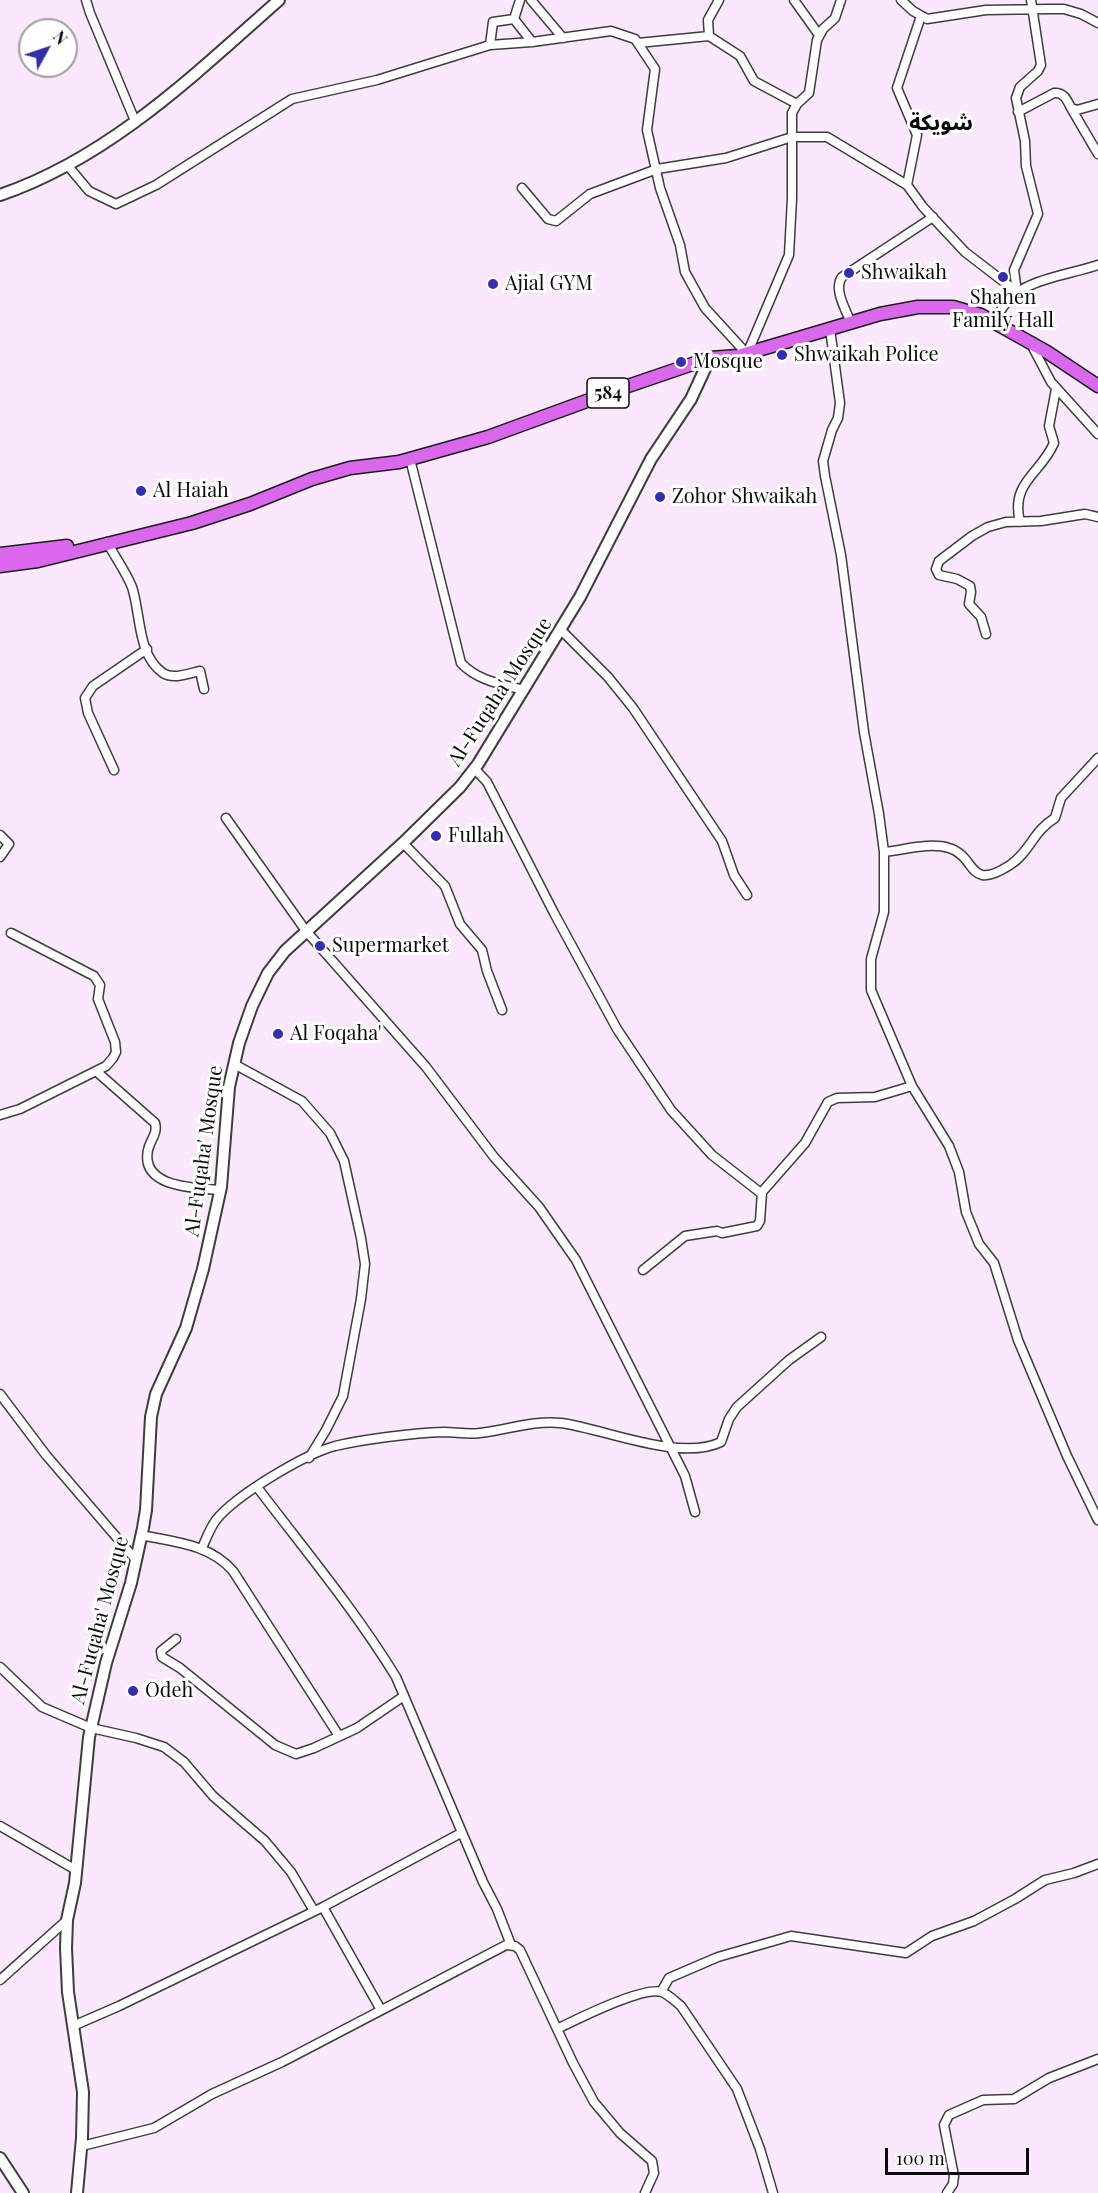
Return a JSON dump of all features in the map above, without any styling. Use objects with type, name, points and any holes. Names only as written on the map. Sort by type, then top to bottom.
[{"type":"main road","name":"584","points":[[107,542],[192,523],[250,504],[312,479],[350,468],[410,459],[488,437],[710,358],[747,354],[880,314],[932,306],[966,310],[1030,342],[1098,386]]},
{"type":"main road","points":[[0,554],[107,542]]},
{"type":"main road","points":[[0,566],[38,561],[107,542]]},
{"type":"street","points":[[86,0],[135,121]]},
{"type":"street","points":[[0,195],[68,166],[107,142],[190,77],[279,0]]},
{"type":"street","points":[[514,19],[520,0]]},
{"type":"street","points":[[531,0],[563,38]]},
{"type":"street","points":[[709,36],[708,20],[719,0]]},
{"type":"street","points":[[794,0],[819,34]]},
{"type":"street","points":[[68,166],[89,190],[116,204],[156,184],[292,99],[377,80],[490,45],[532,42],[611,31],[635,39],[655,69],[647,130],[660,188],[680,245],[685,272],[705,308],[747,354],[789,255],[792,208],[792,113],[808,93],[819,34],[835,18],[841,0]]},
{"type":"street","points":[[901,0],[913,11],[927,19],[1031,4],[1064,9],[1098,22]]},
{"type":"street","points":[[1017,292],[1014,270],[1038,214],[1026,166],[1025,141],[1017,98],[1020,87],[1038,71],[1041,65],[1031,4]]},
{"type":"street","points":[[907,185],[918,135],[897,88],[921,16]]},
{"type":"street","points":[[514,19],[532,42]]},
{"type":"street","points":[[490,45],[493,22],[514,19]]},
{"type":"street","points":[[638,43],[709,36],[740,57],[754,81],[797,104]]},
{"type":"street","points":[[1018,112],[1054,93],[1060,93],[1065,96],[1098,154]]},
{"type":"street","points":[[1071,108],[1077,110],[1098,104]]},
{"type":"street","points":[[522,188],[548,219],[556,221],[590,194],[657,169],[726,158],[792,137],[827,137],[907,185],[965,252],[1017,292]]},
{"type":"street","points":[[851,323],[838,289],[842,277],[933,217]]},
{"type":"street","points":[[996,323],[1006,303],[1017,292],[1032,284],[1098,265]]},
{"type":"street","points":[[830,329],[840,404],[838,418],[823,461],[841,555],[864,732],[882,828],[884,852],[884,912],[871,959],[871,990],[912,1086],[949,1146],[959,1172],[966,1212],[979,1244],[994,1263],[1018,1340],[1063,1446],[1098,1520]]},
{"type":"street","points":[[1030,342],[1056,389],[1098,434]]},
{"type":"street","name":"Al-Fuqaha' Mosque","points":[[77,2193],[82,2146],[83,2092],[68,1992],[66,1948],[67,1920],[76,1870],[85,1770],[91,1728],[106,1664],[131,1583],[146,1510],[151,1417],[156,1394],[186,1328],[203,1269],[220,1190],[229,1087],[239,1042],[252,1006],[268,973],[285,951],[403,843],[460,787],[474,768],[580,597],[651,459],[691,399],[710,358]]},
{"type":"street","points":[[1020,522],[1017,508],[1023,486],[1053,444],[1054,439],[1049,426],[1056,389]]},
{"type":"street","points":[[410,459],[461,663],[471,674],[524,690]]},
{"type":"street","points":[[986,634],[981,617],[969,604],[971,592],[969,585],[957,579],[941,576],[936,564],[980,531],[997,524],[1041,521],[1084,514],[1098,517]]},
{"type":"street","points":[[107,542],[131,585],[147,649],[153,661],[164,674],[176,675],[200,671],[204,689]]},
{"type":"street","points":[[561,630],[608,677],[633,708],[717,834],[734,875],[747,895]]},
{"type":"street","points":[[114,770],[88,712],[85,698],[93,686],[147,649]]},
{"type":"street","points":[[884,852],[946,847],[958,852],[978,874],[989,876],[1010,865],[1023,854],[1043,825],[1055,818],[1061,798],[1098,758]]},
{"type":"street","points":[[474,768],[487,782],[554,914],[617,1029],[671,1110],[712,1155],[762,1194]]},
{"type":"street","points":[[226,818],[306,931],[426,1068],[494,1157],[539,1208],[576,1260],[685,1476],[695,1512]]},
{"type":"street","points":[[0,835],[9,844],[0,857]]},
{"type":"street","points":[[403,843],[445,886],[460,924],[482,950],[487,971],[502,1010]]},
{"type":"street","points":[[0,1115],[40,1099],[106,1066],[116,1052],[115,1042],[98,999],[101,989],[94,976],[10,933]]},
{"type":"street","points":[[234,1064],[302,1101],[330,1133],[344,1161],[361,1238],[365,1264],[361,1299],[342,1396],[326,1430],[309,1458]]},
{"type":"street","points":[[96,1071],[155,1123],[155,1133],[147,1150],[147,1158],[159,1177],[183,1187],[220,1190]]},
{"type":"street","points":[[643,1270],[688,1234],[717,1231],[722,1233],[757,1226],[762,1194],[805,1143],[828,1102],[837,1098],[876,1097],[912,1086]]},
{"type":"street","points":[[202,1548],[214,1522],[243,1496],[309,1458],[333,1447],[369,1440],[443,1432],[478,1434],[532,1423],[558,1423],[580,1426],[639,1442],[706,1448],[721,1442],[729,1419],[737,1407],[789,1360],[821,1337]]},
{"type":"street","points":[[0,1394],[45,1455],[136,1560]]},
{"type":"street","points":[[257,1487],[378,1647],[396,1677],[511,1945]]},
{"type":"street","points":[[141,1535],[202,1548],[219,1557],[232,1569],[339,1736]]},
{"type":"street","points":[[176,1639],[161,1651],[162,1657],[180,1668],[275,1745],[296,1754],[357,1728],[404,1696]]},
{"type":"street","points":[[0,1667],[42,1707],[91,1728],[164,1747],[184,1762],[213,1796],[265,1841],[291,1872],[314,1911]]},
{"type":"street","points":[[0,1826],[76,1870]]},
{"type":"street","points":[[73,2026],[323,1907],[461,1833]]},
{"type":"street","points":[[661,1992],[669,1978],[718,1957],[790,1936],[906,1953],[932,1936],[974,1922],[1045,1880],[1074,1874],[1098,1864]]},
{"type":"street","points":[[323,1907],[381,2010]]},
{"type":"street","points":[[0,1980],[67,1920]]},
{"type":"street","points":[[82,2146],[154,2128],[212,2094],[282,2062],[506,1945],[511,1945],[520,1950],[594,2102],[620,2133],[652,2161],[654,2173],[645,2193]]},
{"type":"street","points":[[557,2029],[620,2000],[652,1992],[661,1992],[681,2006],[737,2089],[760,2149],[773,2193]]},
{"type":"street","points":[[947,2193],[953,2184],[954,2176],[944,2125],[949,2115],[983,2100],[1014,2099],[1049,2078],[1098,2060]]},
{"type":"street","points":[[0,2158],[23,2193]]},
{"type":"place","name":"Shwaikah","points":[[849,273]]},
{"type":"place","name":"Shahen Family Hall","points":[[1003,277]]},
{"type":"place","name":"Ajial GYM","points":[[493,284]]},
{"type":"place","name":"Shwaikah Police","points":[[782,355]]},
{"type":"place","name":"Mosque","points":[[681,362]]},
{"type":"place","name":"Al Haiah","points":[[141,491]]},
{"type":"place","name":"Zohor Shwaikah","points":[[660,497]]},
{"type":"place","name":"Fullah","points":[[436,836]]},
{"type":"place","name":"Supermarket","points":[[320,946]]},
{"type":"place","name":"Al Foqaha'","points":[[278,1034]]},
{"type":"place","name":"Odeh","points":[[133,1691]]},
{"type":"district","name":"شويكة","points":[[941,123]]}]
